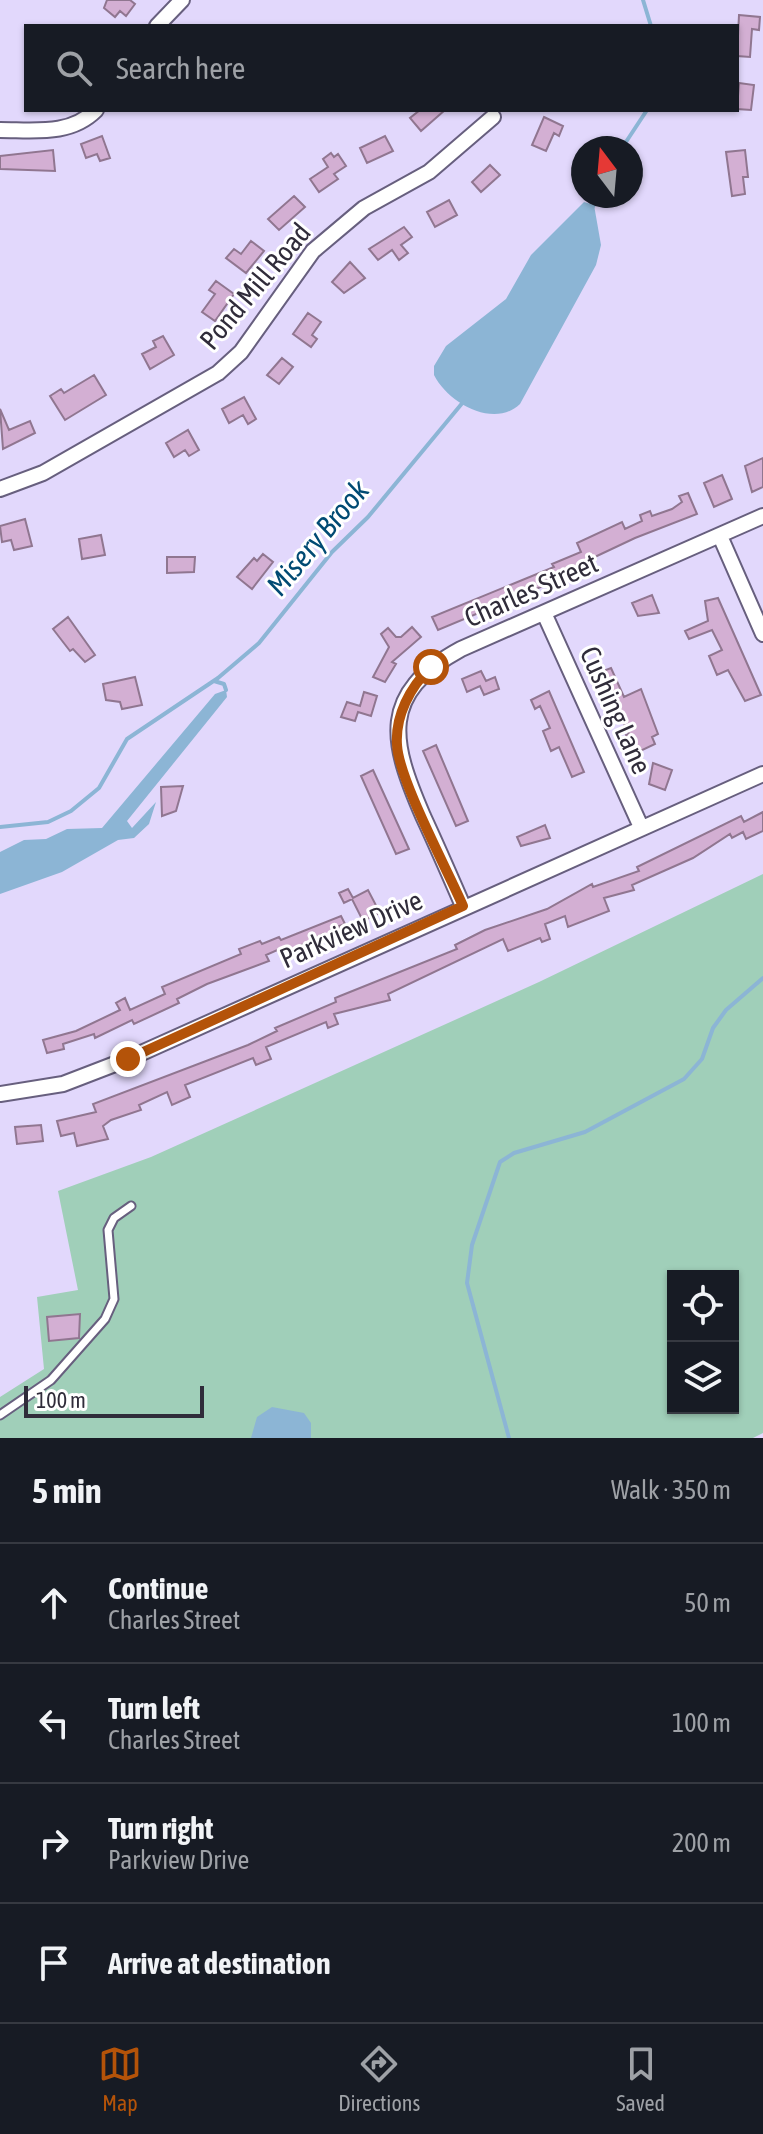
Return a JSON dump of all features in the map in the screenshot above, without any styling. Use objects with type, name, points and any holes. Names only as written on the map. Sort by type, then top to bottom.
[{"type":"street","points":[[159,24],[182,0]]},
{"type":"street","points":[[0,130],[64,129],[94,112]]},
{"type":"street","name":"Pond Mill Road","points":[[0,489],[43,473],[218,373],[241,352],[313,251],[364,208],[429,172],[493,117]]},
{"type":"street","name":"Charles Street","points":[[463,906],[400,759],[397,736],[402,712],[421,676],[443,659],[763,516]]},
{"type":"street","points":[[720,536],[763,634]]},
{"type":"street","name":"Cushing Lane","points":[[544,613],[641,827]]},
{"type":"street","name":"Parkview Drive","points":[[0,1094],[52,1087],[93,1073],[763,774]]},
{"type":"lane","points":[[0,1415],[51,1380],[68,1356],[105,1319],[114,1299],[108,1230],[114,1218],[131,1206]]},
{"type":"green space","points":[[763,874],[763,1433],[753,1438],[0,1438],[0,1397],[44,1369],[37,1297],[78,1290],[58,1191],[151,1157],[539,982]]},
{"type":"water","points":[[578,208],[595,208],[601,245],[596,265],[520,404],[498,414],[472,409],[441,385],[434,375],[434,366],[446,346],[506,299],[531,255]]},
{"type":"water","points":[[226,690],[227,697],[127,821],[132,828],[156,802],[149,824],[134,838],[118,840],[62,872],[0,894],[0,852],[24,840],[46,839],[67,829],[102,828],[215,694]]},
{"type":"water","points":[[272,1407],[304,1413],[311,1423],[311,1438],[251,1438],[257,1417]]},
{"type":"building","points":[[107,0],[130,0],[135,4],[126,16],[120,11],[115,17],[104,8]]},
{"type":"building","points":[[739,15],[760,17],[759,30],[752,29],[750,57],[739,56]]},
{"type":"building","points":[[739,83],[754,85],[751,110],[739,109]]},
{"type":"building","points":[[418,112],[443,112],[421,131],[410,118]]},
{"type":"building","points":[[544,117],[563,126],[559,136],[554,133],[546,151],[532,145]]},
{"type":"building","points":[[102,136],[110,158],[100,161],[97,154],[86,158],[81,144]]},
{"type":"building","points":[[385,136],[393,151],[367,163],[360,148]]},
{"type":"building","points":[[53,150],[55,171],[0,169],[0,156]]},
{"type":"building","points":[[745,150],[748,177],[743,177],[745,194],[732,196],[726,152]]},
{"type":"building","points":[[331,153],[334,157],[338,154],[346,166],[334,174],[338,179],[319,192],[310,179],[328,167],[323,159]]},
{"type":"building","points":[[490,165],[500,175],[481,192],[472,182]]},
{"type":"building","points":[[294,196],[305,207],[279,230],[268,219]]},
{"type":"building","points":[[449,200],[457,215],[435,227],[427,212]]},
{"type":"building","points":[[404,227],[412,237],[401,245],[408,253],[399,260],[392,250],[378,260],[369,249]]},
{"type":"building","points":[[251,241],[264,251],[246,273],[226,258],[234,249],[241,254]]},
{"type":"building","points":[[350,262],[365,278],[344,293],[332,282]]},
{"type":"building","points":[[216,281],[234,294],[215,321],[202,312],[215,294],[209,290]]},
{"type":"building","points":[[308,313],[321,322],[312,335],[317,339],[311,347],[293,334]]},
{"type":"building","points":[[163,336],[174,355],[150,369],[142,354],[156,347],[153,341]]},
{"type":"building","points":[[282,358],[293,367],[279,384],[267,375]]},
{"type":"building","points":[[94,375],[106,395],[65,420],[50,396],[61,389],[64,393]]},
{"type":"building","points":[[244,397],[256,419],[248,424],[243,415],[229,423],[222,409]]},
{"type":"building","points":[[0,409],[9,430],[30,421],[35,433],[3,449]]},
{"type":"building","points":[[188,430],[199,450],[189,456],[185,450],[174,457],[166,443]]},
{"type":"building","points":[[763,458],[763,487],[752,492],[745,466]]},
{"type":"building","points":[[722,475],[732,499],[714,507],[704,483]]},
{"type":"building","points":[[688,493],[697,514],[635,538],[546,580],[548,584],[438,630],[432,617],[554,567],[552,564],[581,552],[577,543],[622,522],[625,529],[642,521],[640,515],[650,511],[652,516],[672,509],[682,502],[679,496]]},
{"type":"building","points":[[25,519],[32,546],[14,550],[11,540],[2,542],[0,526]]},
{"type":"building","points":[[101,535],[105,555],[82,559],[79,539]]},
{"type":"building","points":[[263,554],[273,562],[252,589],[237,577],[254,558],[257,561]]},
{"type":"building","points":[[167,557],[195,557],[194,572],[167,573]]},
{"type":"building","points":[[652,595],[659,613],[638,616],[632,603]]},
{"type":"building","points":[[718,598],[761,695],[745,701],[728,670],[717,675],[709,656],[722,650],[712,630],[689,639],[685,631],[708,621],[705,601]]},
{"type":"building","points":[[68,617],[95,655],[85,662],[73,649],[70,651],[53,629]]},
{"type":"building","points":[[412,627],[421,637],[392,662],[396,664],[385,682],[373,677],[389,647],[381,634],[388,628],[396,637],[401,637]]},
{"type":"building","points":[[611,668],[624,697],[641,689],[658,734],[652,737],[655,744],[634,754],[626,735],[629,734],[598,673]]},
{"type":"building","points":[[481,671],[486,681],[495,677],[499,689],[484,695],[480,686],[467,692],[462,679]]},
{"type":"building","points":[[135,677],[142,705],[122,709],[120,702],[106,700],[103,684]]},
{"type":"building","points":[[549,691],[584,772],[572,777],[559,747],[551,751],[543,731],[550,728],[540,706],[535,709],[531,700]]},
{"type":"building","points":[[364,692],[377,696],[371,716],[358,712],[355,721],[341,717],[347,702],[360,706]]},
{"type":"building","points":[[436,745],[468,821],[456,826],[423,751]]},
{"type":"building","points":[[653,763],[672,770],[665,790],[649,784]]},
{"type":"building","points":[[373,770],[409,849],[396,854],[361,776]]},
{"type":"building","points":[[183,786],[176,811],[162,816],[161,787]]},
{"type":"building","points":[[763,812],[763,831],[746,839],[743,832],[732,838],[730,834],[693,858],[632,885],[634,890],[604,898],[609,911],[568,927],[565,916],[545,924],[550,939],[542,942],[540,938],[508,951],[503,939],[388,994],[390,1000],[334,1014],[338,1024],[328,1028],[326,1022],[266,1047],[271,1059],[256,1065],[253,1058],[185,1085],[190,1097],[172,1105],[167,1092],[139,1105],[141,1110],[111,1120],[103,1126],[108,1139],[77,1146],[74,1133],[61,1136],[57,1121],[96,1112],[93,1104],[248,1045],[277,1031],[275,1028],[336,1002],[335,998],[457,949],[455,945],[485,930],[547,909],[592,884],[593,887],[639,871],[637,867],[741,816],[744,822]]},
{"type":"building","points":[[545,825],[550,838],[521,846],[517,837]]},
{"type":"building","points":[[348,889],[353,898],[368,890],[380,913],[363,921],[352,899],[344,903],[339,893]]},
{"type":"building","points":[[341,916],[345,924],[339,926],[342,932],[325,939],[323,934],[286,953],[284,947],[266,955],[269,961],[207,984],[177,999],[179,1003],[134,1024],[132,1020],[95,1038],[94,1034],[63,1044],[64,1049],[47,1053],[43,1040],[76,1031],[120,1010],[116,1003],[125,998],[130,1010],[165,994],[162,987],[241,954],[239,949],[260,941],[262,944],[279,937],[281,940]]},
{"type":"building","points":[[41,1125],[43,1141],[17,1144],[15,1127]]},
{"type":"building","points":[[80,1314],[79,1338],[49,1341],[47,1317]]},
{"type":"waterway","name":"Misery Brook","points":[[643,0],[650,24]]},
{"type":"waterway","name":"Misery Brook","points":[[630,136],[646,112]]},
{"type":"waterway","name":"Misery Brook","points":[[0,827],[48,822],[71,811],[99,788],[127,739],[218,678],[259,643],[332,552],[368,517],[464,401]]},
{"type":"waterway","points":[[214,681],[224,684],[226,690]]},
{"type":"waterway","points":[[509,1438],[467,1283],[472,1245],[500,1162],[514,1153],[585,1132],[684,1079],[702,1059],[713,1028],[726,1010],[763,978]]},
{"type":"route","points":[[128,1059],[463,906],[404,771],[397,747],[402,712],[413,688],[431,667]]}]
